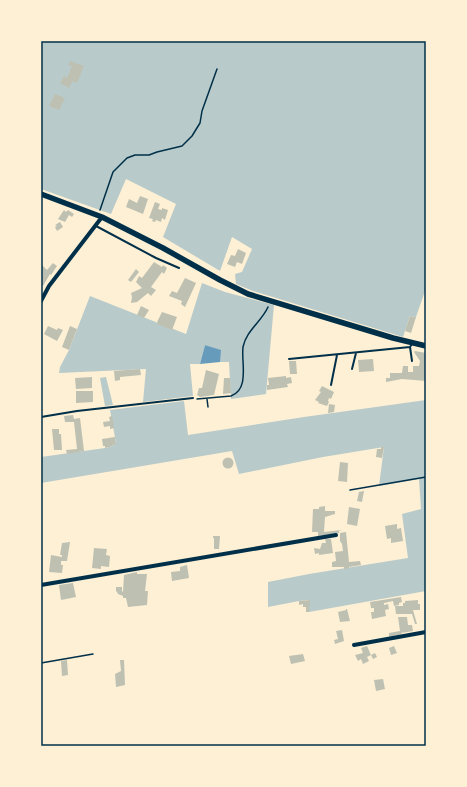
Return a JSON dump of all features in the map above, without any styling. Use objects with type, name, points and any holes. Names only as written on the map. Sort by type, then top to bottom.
[{"type":"main road","points":[[41,194],[100,216],[248,294],[393,338],[411,345],[426,346]]},
{"type":"street","points":[[41,301],[49,286],[95,225],[100,216]]},
{"type":"street","points":[[41,585],[336,535]]},
{"type":"street","points":[[354,645],[426,632]]},
{"type":"lane","points":[[95,225],[156,258],[178,268]]},
{"type":"lane","points":[[289,359],[356,353],[411,345],[412,361]]},
{"type":"lane","points":[[352,369],[356,353]]},
{"type":"lane","points":[[331,385],[338,355]]},
{"type":"lane","points":[[41,418],[77,411],[193,398]]},
{"type":"path","points":[[100,216],[113,172],[127,158],[135,155],[149,155],[182,146],[192,136],[200,123],[202,111],[217,69]]},
{"type":"path","points":[[193,398],[198,400],[234,395],[241,386],[245,339],[263,316],[270,301]]},
{"type":"path","points":[[207,399],[208,407]]},
{"type":"path","points":[[350,490],[426,477]]},
{"type":"path","points":[[41,663],[93,654]]},
{"type":"shaded area","points":[[41,41],[426,41],[426,288],[416,317],[410,316],[403,337],[253,291],[236,284],[235,274],[242,272],[252,249],[232,237],[220,271],[163,237],[176,204],[126,179],[111,214],[41,189]]},
{"type":"shaded area","points":[[202,283],[225,292],[274,305],[266,394],[231,399],[229,362],[220,362],[220,350],[205,345],[200,364],[190,364],[193,396],[143,402],[146,369],[59,373],[60,367],[69,350],[90,296],[186,334]]},
{"type":"shaded area","points":[[106,377],[113,405],[105,406],[100,378]]},
{"type":"shaded area","points":[[426,400],[426,591],[309,612],[309,600],[268,607],[268,582],[408,558],[402,514],[421,509],[419,479],[379,486],[384,447],[323,457],[239,474],[232,451],[41,483],[41,457],[105,448],[113,446],[112,445],[116,443],[110,410],[184,401],[188,435]]},
{"type":"water","points":[[205,345],[221,350],[220,362],[200,364]]},
{"type":"building","points":[[70,61],[84,66],[77,83],[73,81],[69,88],[60,83],[64,76],[67,78],[72,66],[68,65]]},
{"type":"building","points":[[55,94],[65,98],[59,110],[49,106]]},
{"type":"building","points":[[140,196],[148,199],[143,214],[126,207],[129,199],[137,203]]},
{"type":"building","points":[[155,202],[160,204],[158,209],[162,210],[162,208],[168,210],[165,220],[162,218],[161,222],[156,220],[155,222],[152,221],[153,219],[149,218]]},
{"type":"building","points":[[64,210],[66,212],[68,210],[74,214],[72,217],[69,215],[65,222],[58,219]]},
{"type":"building","points":[[60,222],[63,227],[57,231],[55,227],[57,226],[55,225]]},
{"type":"building","points":[[238,249],[246,253],[242,264],[237,262],[235,267],[227,264],[231,255],[235,256]]},
{"type":"building","points":[[154,262],[167,268],[164,274],[162,272],[151,287],[156,290],[151,296],[148,293],[137,302],[131,303],[131,293],[142,288],[136,282],[139,276],[142,278]]},
{"type":"building","points":[[53,263],[57,266],[43,286],[41,284],[41,264],[47,270]]},
{"type":"building","points":[[136,269],[139,272],[131,282],[128,280]]},
{"type":"building","points":[[185,278],[196,283],[185,307],[181,304],[182,301],[169,296],[172,291],[177,293]]},
{"type":"building","points":[[141,306],[149,310],[144,318],[137,315]]},
{"type":"building","points":[[162,312],[177,317],[172,330],[157,324]]},
{"type":"building","points":[[410,316],[416,317],[411,333],[405,331]]},
{"type":"building","points":[[48,326],[57,330],[58,328],[63,330],[57,341],[44,334]]},
{"type":"building","points":[[70,326],[77,329],[69,350],[62,347]]},
{"type":"building","points":[[414,352],[426,353],[426,381],[402,379],[386,382],[386,378],[390,378],[390,373],[402,373],[403,366],[408,366],[408,372],[413,372],[413,366],[419,366],[420,361]]},
{"type":"building","points":[[373,359],[374,371],[359,372],[358,360]]},
{"type":"building","points":[[289,361],[296,361],[297,374],[290,374]]},
{"type":"building","points":[[140,369],[141,375],[120,377],[120,380],[115,381],[114,371]]},
{"type":"building","points":[[206,370],[219,374],[214,395],[200,397],[197,395],[199,388],[202,388]]},
{"type":"building","points":[[286,376],[286,378],[291,377],[292,383],[287,384],[288,387],[267,390],[267,385],[269,385],[268,378]]},
{"type":"building","points":[[92,377],[92,388],[76,389],[75,378]]},
{"type":"building","points":[[224,378],[230,378],[231,393],[223,394]]},
{"type":"building","points":[[322,386],[334,392],[331,399],[329,398],[327,406],[318,403],[319,402],[315,400],[321,392],[319,391]]},
{"type":"building","points":[[76,391],[93,391],[93,402],[76,403]]},
{"type":"building","points":[[329,404],[335,405],[334,412],[328,413]]},
{"type":"building","points":[[73,415],[74,419],[80,418],[84,451],[67,454],[66,450],[77,449],[74,422],[65,422],[64,416]]},
{"type":"building","points":[[112,416],[114,428],[110,429],[110,426],[104,427],[103,422],[110,421],[109,417]]},
{"type":"building","points":[[52,429],[59,429],[59,434],[61,434],[62,450],[54,450]]},
{"type":"building","points":[[115,437],[116,444],[105,448],[105,446],[103,446],[102,439]]},
{"type":"building","points":[[381,447],[384,447],[382,458],[376,457],[377,449],[381,449]]},
{"type":"building","points":[[228,457],[232,459],[234,463],[232,467],[228,469],[224,467],[222,463],[224,459]]},
{"type":"building","points":[[340,462],[348,463],[347,482],[338,481]]},
{"type":"building","points":[[364,491],[362,502],[357,501],[359,492]]},
{"type":"building","points":[[325,506],[325,511],[335,511],[335,514],[325,517],[324,532],[342,530],[339,531],[339,533],[318,536],[318,532],[312,532],[313,509],[319,509],[319,507]]},
{"type":"building","points":[[349,507],[360,509],[357,526],[347,524]]},
{"type":"building","points":[[397,524],[397,529],[401,528],[403,541],[391,543],[391,538],[387,539],[385,526]]},
{"type":"building","points":[[346,532],[349,562],[360,561],[361,565],[344,569],[344,567],[332,567],[332,562],[336,561],[335,552],[343,551],[340,541],[340,533]]},
{"type":"building","points":[[213,536],[220,536],[219,549],[214,549]]},
{"type":"building","points":[[325,539],[331,539],[333,553],[319,555],[319,553],[315,554],[314,548],[320,549],[322,543],[326,543]]},
{"type":"building","points":[[70,542],[67,561],[61,561],[61,565],[63,565],[62,573],[49,572],[51,555],[62,557],[62,555],[60,555],[62,543]]},
{"type":"building","points":[[94,548],[107,549],[106,555],[110,556],[109,567],[101,566],[101,569],[92,568]]},
{"type":"building","points":[[187,565],[189,578],[172,581],[171,572],[180,571],[180,567]]},
{"type":"building","points":[[137,572],[137,574],[147,574],[145,591],[148,591],[147,605],[128,607],[126,598],[123,598],[123,596],[118,594],[116,587],[122,587],[123,592],[124,575]]},
{"type":"building","points":[[73,583],[76,597],[61,600],[59,585]]},
{"type":"building","points":[[401,597],[402,602],[399,603],[399,605],[394,606],[393,601],[384,603],[384,605],[388,604],[389,609],[385,610],[386,616],[372,619],[371,612],[374,612],[374,608],[371,608],[370,602]]},
{"type":"building","points":[[310,600],[309,612],[306,612],[306,607],[303,607],[303,604],[299,605],[299,601]]},
{"type":"building","points":[[418,600],[420,610],[413,610],[417,624],[415,624],[412,614],[396,614],[395,606],[403,606],[405,601]]},
{"type":"building","points":[[346,609],[350,621],[340,622],[338,612]]},
{"type":"building","points":[[398,617],[407,617],[408,625],[412,625],[413,631],[389,637],[389,633],[400,631]]},
{"type":"building","points":[[342,630],[344,641],[335,644],[334,640],[338,639],[336,631]]},
{"type":"building","points":[[367,646],[371,655],[367,657],[369,661],[363,664],[361,659],[358,661],[355,655],[363,653],[361,648]]},
{"type":"building","points":[[394,646],[397,653],[391,655],[389,648]]},
{"type":"building","points":[[375,653],[377,657],[373,659],[371,655]]},
{"type":"building","points":[[303,654],[305,661],[291,664],[289,656]]},
{"type":"building","points":[[67,660],[68,675],[62,676],[61,661]]},
{"type":"building","points":[[120,660],[124,660],[125,685],[116,687],[115,674],[121,671]]},
{"type":"building","points":[[383,679],[385,689],[376,691],[374,680]]}]
